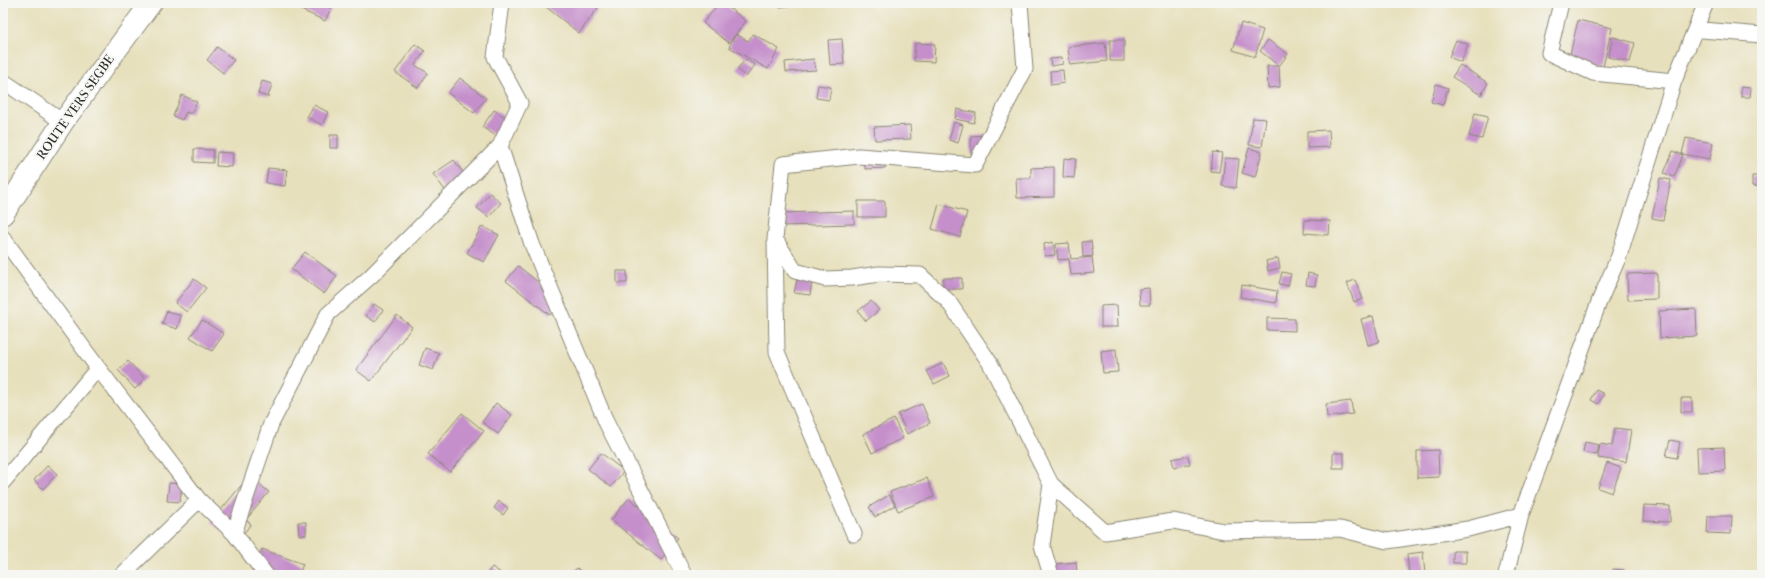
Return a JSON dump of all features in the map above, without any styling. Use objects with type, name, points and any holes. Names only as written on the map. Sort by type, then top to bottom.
[{"type":"main road","name":"ROUTE VERS SEGBE","points":[[3,214],[63,122],[151,3]]},
{"type":"street","points":[[234,533],[271,424],[328,314],[371,276],[500,146],[520,103],[495,56],[502,3]]},
{"type":"street","points":[[854,534],[777,352],[775,239],[783,164],[859,156],[975,164],[1025,69],[1020,3]]},
{"type":"street","points":[[1561,3],[1549,53],[1593,73],[1674,81]]},
{"type":"street","points":[[1506,575],[1522,515],[1599,302],[1619,256],[1674,81],[1706,3]]},
{"type":"street","points":[[1696,28],[1702,30],[1762,35]]},
{"type":"street","points":[[3,81],[63,122]]},
{"type":"street","points":[[500,146],[532,244],[607,424],[684,575]]},
{"type":"street","points":[[3,238],[98,368],[199,500],[234,533],[266,575]]},
{"type":"street","points":[[775,239],[795,271],[825,279],[852,278],[879,274],[920,275],[948,301],[990,363],[1051,484],[1105,532],[1173,521],[1224,531],[1340,529],[1387,541],[1468,529],[1522,515]]},
{"type":"street","points":[[3,482],[98,368]]},
{"type":"street","points":[[1051,484],[1042,545],[1051,575]]},
{"type":"street","points":[[122,575],[199,500]]},
{"type":"building","points":[[299,3],[326,3],[332,6],[325,21],[297,8]]},
{"type":"building","points":[[541,3],[591,3],[598,8],[579,33]]},
{"type":"building","points":[[719,3],[723,3],[746,21],[729,43],[703,23]]},
{"type":"building","points":[[780,3],[798,3],[798,5],[780,7]]},
{"type":"building","points":[[1578,20],[1612,28],[1603,67],[1569,59]]},
{"type":"building","points":[[1241,23],[1263,30],[1255,57],[1233,50]]},
{"type":"building","points":[[736,34],[748,41],[753,34],[779,49],[768,69],[729,47]]},
{"type":"building","points":[[1613,37],[1635,43],[1630,62],[1608,57]]},
{"type":"building","points":[[842,39],[844,64],[830,65],[828,40]]},
{"type":"building","points":[[1110,40],[1124,40],[1124,61],[1110,61]]},
{"type":"building","points":[[1268,40],[1288,54],[1279,66],[1260,51]]},
{"type":"building","points":[[1456,40],[1468,44],[1461,62],[1449,57]]},
{"type":"building","points":[[915,43],[935,44],[934,62],[914,61]]},
{"type":"building","points":[[1105,43],[1107,61],[1070,65],[1068,47]]},
{"type":"building","points":[[415,44],[425,51],[415,65],[428,73],[418,88],[395,72]]},
{"type":"building","points":[[217,47],[234,60],[223,73],[207,60]]},
{"type":"building","points":[[1062,58],[1063,64],[1051,66],[1050,59]]},
{"type":"building","points":[[746,59],[755,65],[746,77],[737,69]]},
{"type":"building","points":[[814,59],[816,70],[786,72],[785,62]]},
{"type":"building","points":[[1460,65],[1488,83],[1481,95],[1452,77]]},
{"type":"building","points":[[1267,66],[1279,66],[1280,87],[1268,88]]},
{"type":"building","points":[[1063,70],[1064,83],[1051,85],[1050,71]]},
{"type":"building","points":[[460,78],[486,98],[474,113],[448,93]]},
{"type":"building","points":[[262,81],[272,84],[268,97],[258,94]]},
{"type":"building","points":[[1436,84],[1448,88],[1443,105],[1431,102]]},
{"type":"building","points":[[818,85],[831,87],[829,100],[816,98]]},
{"type":"building","points":[[1741,87],[1751,88],[1750,97],[1741,97]]},
{"type":"building","points":[[182,95],[197,102],[191,114],[186,112],[182,120],[173,116]]},
{"type":"building","points":[[1759,96],[1762,96],[1762,113],[1760,113]]},
{"type":"building","points":[[314,105],[328,112],[322,125],[307,117]]},
{"type":"building","points":[[957,109],[976,113],[974,123],[955,119]]},
{"type":"building","points":[[494,110],[508,119],[496,136],[482,127]]},
{"type":"building","points":[[1475,113],[1488,116],[1482,139],[1469,136]]},
{"type":"building","points":[[1253,118],[1266,119],[1262,147],[1249,145]]},
{"type":"building","points":[[954,122],[963,125],[958,143],[949,140]]},
{"type":"building","points":[[910,125],[911,139],[875,140],[874,127]]},
{"type":"building","points":[[1329,130],[1330,147],[1307,148],[1307,131]]},
{"type":"building","points":[[330,135],[338,135],[338,148],[330,148]]},
{"type":"building","points":[[987,135],[988,154],[971,154],[971,136]]},
{"type":"building","points":[[1686,138],[1713,143],[1710,159],[1682,154]]},
{"type":"building","points":[[1249,148],[1262,152],[1255,177],[1242,173]]},
{"type":"building","points":[[194,149],[213,150],[213,163],[194,162]]},
{"type":"building","points":[[1673,151],[1683,155],[1674,177],[1664,173]]},
{"type":"building","points":[[217,152],[233,153],[232,167],[216,166]]},
{"type":"building","points":[[1213,152],[1222,153],[1219,172],[1211,171]]},
{"type":"building","points":[[885,155],[885,168],[865,169],[865,161]]},
{"type":"building","points":[[1064,158],[1076,159],[1074,178],[1063,177]]},
{"type":"building","points":[[1225,158],[1239,159],[1236,188],[1222,186]]},
{"type":"building","points":[[454,160],[467,178],[447,193],[433,174]]},
{"type":"building","points":[[1054,167],[1054,197],[1017,198],[1016,178],[1031,178],[1031,168]]},
{"type":"building","points":[[268,168],[287,170],[285,186],[266,183]]},
{"type":"building","points":[[1752,176],[1762,176],[1762,187],[1752,186]]},
{"type":"building","points":[[1660,178],[1671,180],[1663,220],[1652,218]]},
{"type":"building","points":[[490,193],[501,203],[489,217],[477,208]]},
{"type":"building","points":[[858,201],[885,201],[885,217],[858,217]]},
{"type":"building","points":[[939,204],[967,212],[960,237],[932,229]]},
{"type":"building","points":[[854,211],[854,224],[781,226],[780,213]]},
{"type":"building","points":[[1305,220],[1330,221],[1329,235],[1304,233]]},
{"type":"building","points":[[482,226],[499,235],[484,262],[467,253]]},
{"type":"building","points":[[1091,241],[1093,256],[1083,257],[1082,242]]},
{"type":"building","points":[[1053,242],[1055,255],[1045,256],[1044,244]]},
{"type":"building","points":[[1069,243],[1071,259],[1092,257],[1094,273],[1071,275],[1069,259],[1058,260],[1056,244]]},
{"type":"building","points":[[305,252],[337,276],[324,294],[291,269]]},
{"type":"building","points":[[1278,258],[1280,268],[1268,271],[1266,261]]},
{"type":"building","points":[[518,266],[561,300],[550,315],[506,281]]},
{"type":"building","points":[[617,271],[627,271],[627,283],[617,283]]},
{"type":"building","points":[[1282,272],[1291,274],[1288,286],[1279,284]]},
{"type":"building","points":[[1308,273],[1317,275],[1315,286],[1306,285]]},
{"type":"building","points":[[1657,273],[1657,299],[1628,300],[1627,274]]},
{"type":"building","points":[[943,278],[962,278],[962,289],[943,289]]},
{"type":"building","points":[[194,279],[206,288],[187,312],[175,303]]},
{"type":"building","points":[[797,280],[812,282],[810,295],[794,293]]},
{"type":"building","points":[[1355,280],[1363,299],[1354,302],[1347,283]]},
{"type":"building","points":[[1242,285],[1277,291],[1276,303],[1240,297]]},
{"type":"building","points":[[1149,288],[1150,305],[1140,305],[1139,289]]},
{"type":"building","points":[[871,301],[879,310],[866,321],[858,311]]},
{"type":"building","points":[[374,304],[383,310],[375,322],[366,316]]},
{"type":"building","points":[[1117,305],[1118,327],[1101,327],[1101,306]]},
{"type":"building","points":[[1696,309],[1697,336],[1660,338],[1659,311]]},
{"type":"building","points":[[167,311],[181,316],[177,329],[162,324]]},
{"type":"building","points":[[397,315],[412,327],[371,381],[356,370]]},
{"type":"building","points":[[1373,316],[1379,342],[1368,345],[1361,319]]},
{"type":"building","points":[[1267,318],[1295,319],[1295,331],[1267,330]]},
{"type":"building","points":[[202,320],[224,334],[212,351],[190,337]]},
{"type":"building","points":[[425,348],[439,353],[433,370],[419,365]]},
{"type":"building","points":[[1116,349],[1118,372],[1103,373],[1101,351]]},
{"type":"building","points":[[128,361],[145,379],[135,389],[118,370]]},
{"type":"building","points":[[943,363],[950,376],[934,384],[927,371]]},
{"type":"building","points":[[1596,390],[1604,394],[1598,404],[1591,400]]},
{"type":"building","points":[[1681,398],[1692,398],[1692,412],[1681,412]]},
{"type":"building","points":[[1351,401],[1353,414],[1327,417],[1326,404]]},
{"type":"building","points":[[496,403],[512,415],[498,434],[482,422]]},
{"type":"building","points":[[922,404],[930,423],[907,434],[898,414]]},
{"type":"building","points":[[462,413],[484,431],[450,472],[428,454]]},
{"type":"building","points":[[894,419],[903,438],[872,453],[863,434]]},
{"type":"building","points":[[1615,428],[1631,430],[1626,462],[1598,458],[1600,444],[1612,446]]},
{"type":"building","points":[[1670,440],[1680,442],[1677,458],[1666,456]]},
{"type":"building","points":[[1585,442],[1599,445],[1597,455],[1583,452]]},
{"type":"building","points":[[1724,447],[1725,471],[1698,472],[1697,448]]},
{"type":"building","points":[[1438,450],[1439,477],[1417,478],[1417,451]]},
{"type":"building","points":[[601,453],[624,471],[611,487],[588,469]]},
{"type":"building","points":[[1333,453],[1344,453],[1344,468],[1333,468]]},
{"type":"building","points":[[1188,456],[1190,464],[1174,467],[1172,459]]},
{"type":"building","points":[[1607,463],[1621,468],[1612,493],[1598,488]]},
{"type":"building","points":[[48,465],[57,474],[43,489],[34,480]]},
{"type":"building","points":[[249,476],[269,492],[246,520],[251,524],[237,542],[211,522]]},
{"type":"building","points":[[927,478],[934,497],[898,511],[890,492]]},
{"type":"building","points":[[169,483],[182,484],[180,502],[167,501]]},
{"type":"building","points":[[889,495],[895,505],[875,517],[869,507]]},
{"type":"building","points":[[629,498],[678,538],[661,560],[611,520]]},
{"type":"building","points":[[499,501],[508,508],[503,515],[494,508]]},
{"type":"building","points":[[1644,505],[1670,506],[1670,522],[1643,521]]},
{"type":"building","points":[[1708,516],[1732,516],[1731,534],[1707,533]]},
{"type":"building","points":[[298,522],[306,522],[306,535],[299,535]]},
{"type":"building","points":[[262,549],[303,564],[299,575],[252,575]]},
{"type":"building","points":[[1453,551],[1466,551],[1466,563],[1453,563]]},
{"type":"building","points":[[1423,552],[1425,575],[1409,575],[1407,554]]},
{"type":"building","points":[[1076,562],[1077,574],[1056,575],[1054,564]]},
{"type":"building","points":[[492,567],[504,575],[486,575]]},
{"type":"building","points":[[577,568],[585,575],[570,575]]},
{"type":"building","points":[[1613,569],[1624,570],[1624,575],[1612,575]]}]
